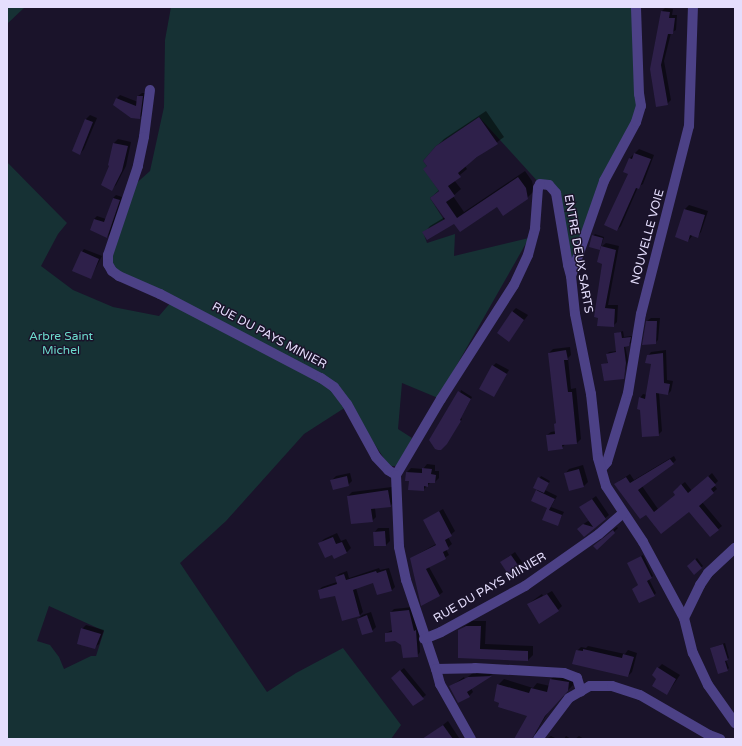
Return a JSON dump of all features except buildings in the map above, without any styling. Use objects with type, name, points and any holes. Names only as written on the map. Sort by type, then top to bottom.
[{"type":"street","points":[[571,276],[604,181],[636,122],[641,106],[639,94],[636,7]]},
{"type":"street","name":"NOUVELLE VOIE","points":[[602,468],[607,462],[628,393],[641,314],[689,126],[693,7]]},
{"type":"street","name":"RUE DU PAYS MINIER","points":[[150,90],[144,137],[138,166],[108,255],[108,264],[112,271],[119,276],[160,294],[325,381],[334,387],[347,404],[376,457],[388,470],[396,475],[399,547],[406,580],[440,684],[471,739]]},
{"type":"street","name":"ENTRE DEUX SARTS","points":[[396,475],[441,399],[514,285],[530,249],[535,228],[538,188],[540,184],[549,185],[556,193],[571,276],[575,314],[591,394],[598,458],[606,486],[643,542],[684,618],[693,653],[708,685],[734,719]]},
{"type":"street","name":"RUE DU PAYS MINIER","points":[[424,638],[442,632],[525,586],[599,534],[623,513]]},
{"type":"street","points":[[684,618],[700,585],[708,573],[735,548]]},
{"type":"street","points":[[436,669],[475,668],[564,673],[577,678],[582,691]]},
{"type":"street","points":[[538,739],[569,698],[590,686],[612,686],[640,695],[709,735],[720,739]]},
{"type":"green space","points":[[7,7],[25,7],[7,24]]},
{"type":"green space","name":"Arbre Saint Michel","points":[[171,7],[636,7],[641,106],[604,181],[571,276],[556,193],[540,184],[479,117],[436,146],[423,161],[427,166],[424,169],[439,191],[430,198],[444,220],[423,232],[427,243],[455,234],[454,256],[529,238],[438,398],[402,383],[398,429],[412,438],[398,466],[389,466],[349,405],[304,434],[226,521],[180,563],[267,692],[296,673],[343,648],[401,725],[391,739],[7,739],[7,162],[67,223],[58,234],[41,266],[73,290],[113,307],[159,316],[172,301],[108,264],[131,188],[150,171],[164,107],[165,40]],"holes":[[[49,606],[104,631],[96,656],[91,656],[64,669],[59,657],[50,645],[37,641]]]}]
